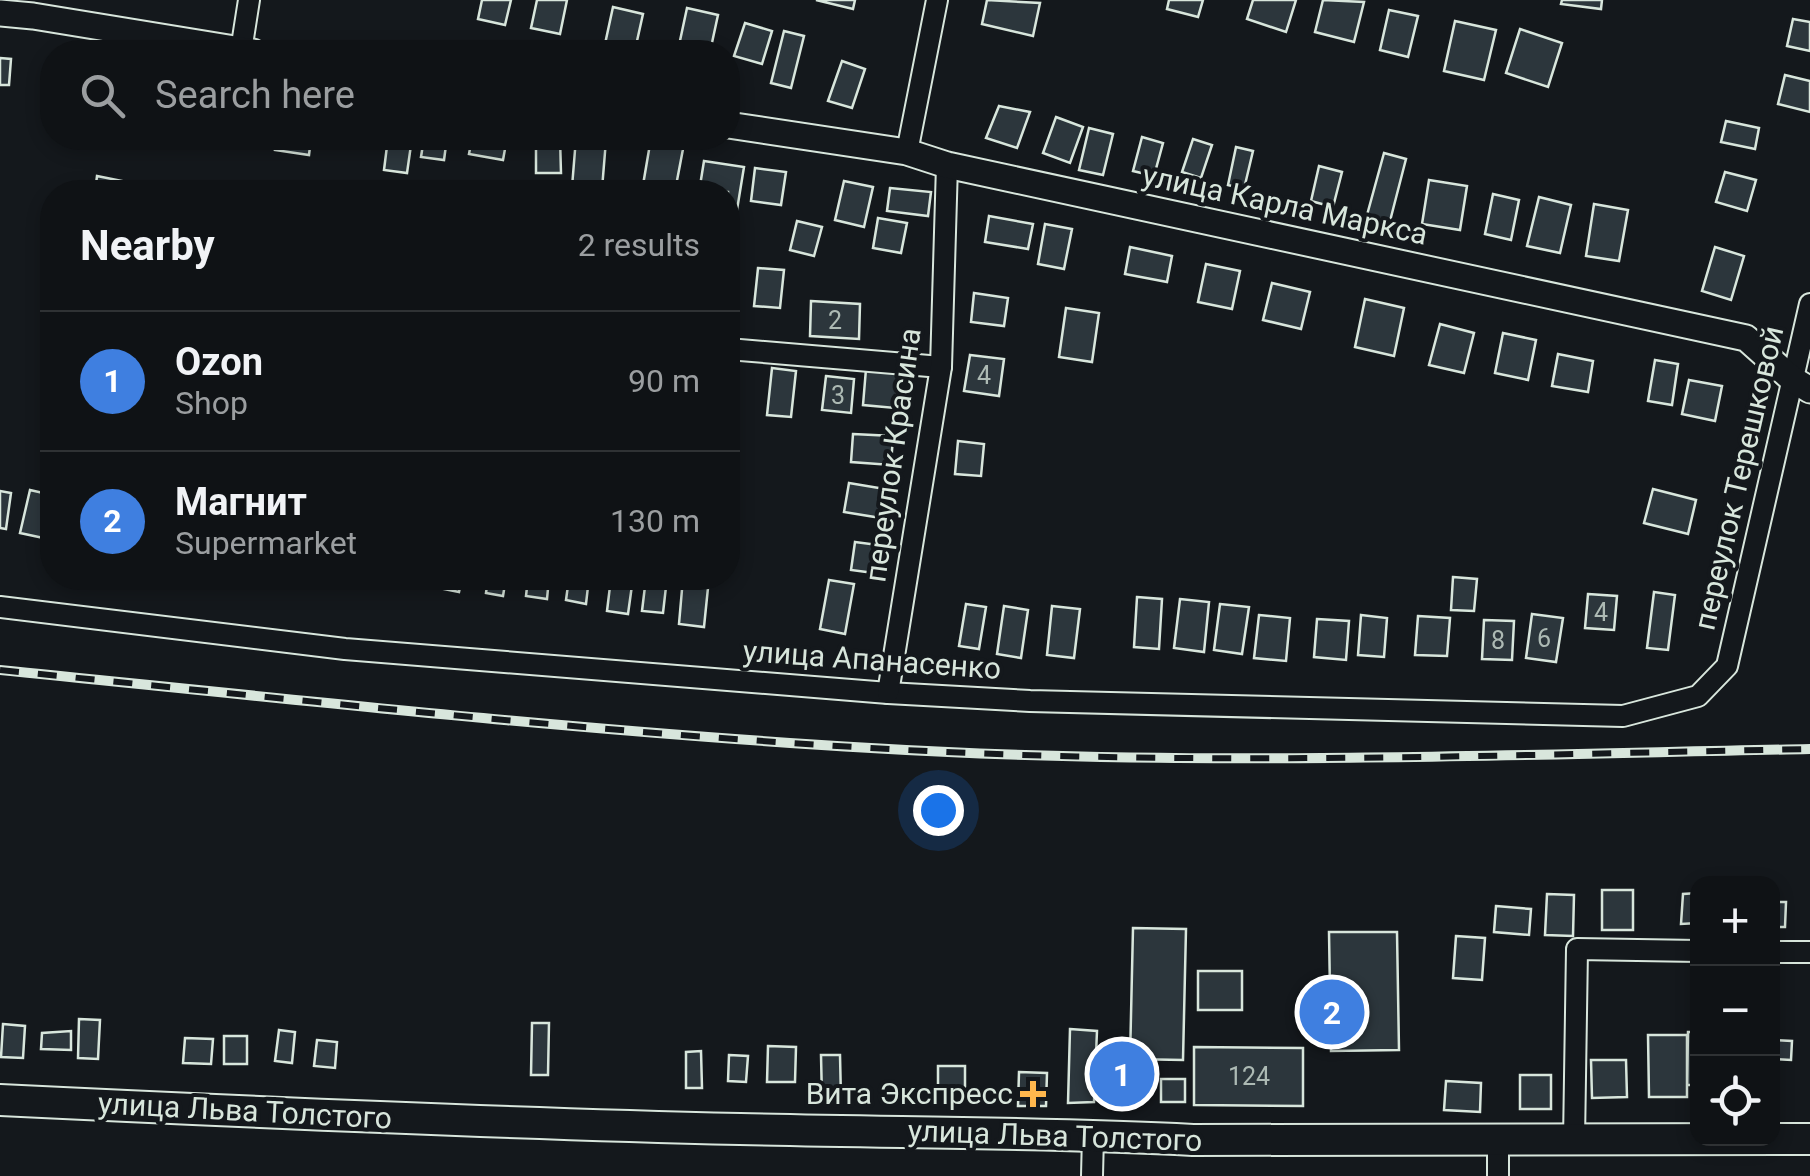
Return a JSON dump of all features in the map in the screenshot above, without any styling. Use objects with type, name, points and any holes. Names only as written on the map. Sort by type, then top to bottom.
[{"type":"main road","name":"улица Льва Толстого","points":[[0,1100],[316,1116],[1193,1140],[1810,1139]]},
{"type":"street","points":[[247,40],[249,0]]},
{"type":"street","points":[[906,152],[937,0]]},
{"type":"street","points":[[0,14],[34,8],[189,40]]},
{"type":"street","name":"улица Карла Маркса","points":[[740,127],[906,152],[947,165],[1746,338],[1801,384]]},
{"type":"street","name":"переулок Красина","points":[[888,693],[941,367],[947,165]]},
{"type":"street","name":"переулок Терешковой","points":[[1728,666],[1801,384],[1810,304]]},
{"type":"street","points":[[740,350],[941,367]]},
{"type":"street","name":"улица Апанасенко","points":[[0,607],[345,649],[1030,701],[1622,716],[1698,696],[1728,666]]},
{"type":"street","points":[[1574,1141],[1577,950],[1690,951]]},
{"type":"street","points":[[1780,952],[1810,952]]},
{"type":"street","points":[[1092,1176],[1094,1135]]},
{"type":"street","points":[[1498,1142],[1498,1176]]},
{"type":"building","points":[[482,0],[511,0],[505,25],[478,19]]},
{"type":"building","points":[[537,0],[567,0],[560,34],[531,28]]},
{"type":"building","points":[[816,0],[855,0],[853,9]]},
{"type":"building","points":[[987,0],[1040,3],[1033,36],[982,24]]},
{"type":"building","points":[[1169,0],[1203,0],[1198,17],[1167,9]]},
{"type":"building","points":[[1253,0],[1296,0],[1286,32],[1247,19]]},
{"type":"building","points":[[1323,0],[1364,2],[1354,42],[1315,32]]},
{"type":"building","points":[[1562,0],[1602,0],[1601,9],[1561,4]]},
{"type":"building","points":[[613,7],[643,14],[637,40],[606,40]]},
{"type":"building","points":[[687,8],[718,15],[713,40],[680,40]]},
{"type":"building","points":[[1389,10],[1418,16],[1408,57],[1380,50]]},
{"type":"building","points":[[1793,19],[1810,22],[1810,51],[1787,46]]},
{"type":"building","points":[[1455,21],[1496,30],[1484,80],[1444,71]]},
{"type":"building","points":[[745,23],[772,31],[762,64],[740,58],[739,40]]},
{"type":"building","points":[[1520,29],[1562,43],[1548,87],[1506,73]]},
{"type":"building","points":[[784,31],[804,36],[791,88],[771,83]]},
{"type":"building","points":[[0,58],[11,59],[9,85],[0,85]]},
{"type":"building","points":[[842,61],[865,69],[852,108],[828,101]]},
{"type":"building","points":[[1785,75],[1810,81],[1810,112],[1778,104]]},
{"type":"building","points":[[999,106],[1030,112],[1017,148],[986,138]]},
{"type":"building","points":[[1056,117],[1083,127],[1070,163],[1043,153]]},
{"type":"building","points":[[1726,121],[1759,128],[1755,149],[1721,142]]},
{"type":"building","points":[[1089,128],[1113,134],[1103,175],[1079,170]]},
{"type":"building","points":[[1142,137],[1163,143],[1154,176],[1133,171]]},
{"type":"building","points":[[1193,139],[1212,145],[1201,178],[1182,172]]},
{"type":"building","points":[[1236,147],[1253,151],[1244,189],[1228,185]]},
{"type":"building","points":[[275,150],[310,150],[309,155]]},
{"type":"building","points":[[386,150],[410,150],[407,173],[384,170]]},
{"type":"building","points":[[422,150],[445,150],[444,160],[421,157]]},
{"type":"building","points":[[470,150],[505,150],[503,160],[469,154]]},
{"type":"building","points":[[536,150],[560,150],[561,173],[536,173]]},
{"type":"building","points":[[575,150],[605,150],[603,180],[573,180]]},
{"type":"building","points":[[649,150],[683,150],[677,180],[644,180]]},
{"type":"building","points":[[1384,153],[1406,159],[1390,221],[1367,215]]},
{"type":"building","points":[[704,161],[744,167],[740,192],[740,180],[701,180]]},
{"type":"building","points":[[1319,166],[1342,172],[1333,207],[1311,201]]},
{"type":"building","points":[[755,168],[786,172],[781,205],[751,201]]},
{"type":"building","points":[[1725,172],[1756,180],[1747,211],[1716,202]]},
{"type":"building","points":[[1429,180],[1467,186],[1460,230],[1422,224]]},
{"type":"building","points":[[844,181],[873,187],[864,227],[835,220]]},
{"type":"building","points":[[890,188],[931,192],[928,216],[887,211]]},
{"type":"building","points":[[1493,194],[1519,200],[1511,240],[1485,234]]},
{"type":"building","points":[[1539,197],[1571,205],[1560,253],[1527,246]]},
{"type":"building","points":[[1594,204],[1628,210],[1619,261],[1586,256]]},
{"type":"building","points":[[989,216],[1033,224],[1028,249],[985,242]]},
{"type":"building","points":[[878,218],[907,223],[901,253],[873,248]]},
{"type":"building","points":[[797,221],[822,227],[814,256],[790,250]]},
{"type":"building","points":[[1045,224],[1072,229],[1064,269],[1038,264]]},
{"type":"building","points":[[1130,247],[1172,256],[1167,282],[1125,274]]},
{"type":"building","points":[[1715,247],[1744,256],[1731,300],[1702,291]]},
{"type":"building","points":[[1206,264],[1240,271],[1232,309],[1198,302]]},
{"type":"building","points":[[758,268],[784,270],[780,308],[754,306]]},
{"type":"building","points":[[1272,283],[1310,292],[1301,329],[1263,320]]},
{"type":"building","points":[[974,293],[1008,298],[1004,326],[971,322]]},
{"type":"building","points":[[1365,299],[1404,308],[1394,356],[1355,347]]},
{"type":"building","points":[[811,301],[860,304],[859,339],[810,336]]},
{"type":"building","points":[[1066,308],[1099,313],[1092,362],[1059,357]]},
{"type":"building","points":[[1440,324],[1474,333],[1464,373],[1429,365]]},
{"type":"building","points":[[1503,333],[1536,340],[1528,380],[1495,373]]},
{"type":"building","points":[[1558,354],[1593,361],[1588,392],[1552,386]]},
{"type":"building","points":[[970,355],[1004,359],[999,396],[964,391]]},
{"type":"building","points":[[1655,360],[1678,364],[1672,405],[1648,401]]},
{"type":"building","points":[[772,368],[796,371],[791,417],[767,415]]},
{"type":"building","points":[[866,369],[899,372],[895,408],[863,405]]},
{"type":"building","points":[[826,376],[854,379],[851,413],[822,410]]},
{"type":"building","points":[[1689,380],[1722,386],[1715,421],[1682,414]]},
{"type":"building","points":[[853,434],[893,436],[891,465],[851,462]]},
{"type":"building","points":[[958,441],[984,444],[981,476],[955,474]]},
{"type":"building","points":[[849,483],[885,489],[881,518],[844,512]]},
{"type":"building","points":[[1653,489],[1696,500],[1688,534],[1644,523]]},
{"type":"building","points":[[30,490],[40,492],[40,537],[20,533]]},
{"type":"building","points":[[0,491],[11,493],[6,529],[0,528]]},
{"type":"building","points":[[855,542],[886,546],[882,574],[851,570]]},
{"type":"building","points":[[1453,577],[1477,579],[1474,611],[1451,610]]},
{"type":"building","points":[[829,580],[854,584],[845,634],[820,629]]},
{"type":"building","points":[[486,590],[504,590],[503,596]]},
{"type":"building","points":[[527,590],[548,590],[547,599],[526,596]]},
{"type":"building","points":[[567,590],[588,590],[586,604],[566,600]]},
{"type":"building","points":[[610,590],[631,590],[628,614],[607,611]]},
{"type":"building","points":[[645,590],[666,590],[663,613],[642,611]]},
{"type":"building","points":[[682,590],[708,590],[704,627],[679,624]]},
{"type":"building","points":[[1654,592],[1675,595],[1668,650],[1647,648]]},
{"type":"building","points":[[1588,594],[1617,596],[1614,630],[1585,628]]},
{"type":"building","points":[[1137,597],[1162,599],[1159,649],[1134,647]]},
{"type":"building","points":[[1180,599],[1209,602],[1204,652],[1174,648]]},
{"type":"building","points":[[966,604],[986,607],[979,649],[959,646]]},
{"type":"building","points":[[1220,604],[1249,607],[1242,654],[1214,650]]},
{"type":"building","points":[[1004,606],[1028,610],[1021,658],[997,654]]},
{"type":"building","points":[[1052,606],[1080,609],[1074,658],[1047,655]]},
{"type":"building","points":[[1532,614],[1563,618],[1556,662],[1526,658]]},
{"type":"building","points":[[1259,615],[1290,618],[1286,661],[1254,658]]},
{"type":"building","points":[[1361,615],[1387,618],[1384,657],[1358,655]]},
{"type":"building","points":[[1418,616],[1450,618],[1447,656],[1415,655]]},
{"type":"building","points":[[1317,619],[1349,621],[1346,660],[1314,657]]},
{"type":"building","points":[[1484,620],[1514,621],[1512,660],[1482,659]]},
{"type":"building","points":[[1602,890],[1633,890],[1633,930],[1602,930]]},
{"type":"building","points":[[1547,894],[1574,895],[1573,936],[1545,935]]},
{"type":"building","points":[[1683,894],[1690,894],[1690,923],[1681,924]]},
{"type":"building","points":[[1780,902],[1786,902],[1785,927],[1780,927]]},
{"type":"building","points":[[1496,906],[1531,909],[1529,935],[1494,932]]},
{"type":"building","points":[[1133,928],[1186,929],[1183,1060],[1130,1059]]},
{"type":"building","points":[[1329,932],[1397,932],[1399,1050],[1331,1051]]},
{"type":"building","points":[[1456,936],[1485,938],[1482,980],[1453,978]]},
{"type":"building","points":[[1198,971],[1242,971],[1242,1010],[1198,1010]]},
{"type":"building","points":[[79,1019],[100,1020],[98,1059],[78,1058]]},
{"type":"building","points":[[532,1023],[549,1023],[548,1075],[531,1075]]},
{"type":"building","points":[[3,1024],[25,1026],[23,1058],[1,1057]]},
{"type":"building","points":[[1070,1029],[1097,1031],[1094,1102],[1068,1103]]},
{"type":"building","points":[[279,1030],[295,1032],[292,1063],[275,1061]]},
{"type":"building","points":[[71,1031],[71,1050],[41,1049],[42,1033]]},
{"type":"building","points":[[1688,1032],[1690,1032],[1690,1085]]},
{"type":"building","points":[[1648,1035],[1687,1035],[1687,1097],[1649,1097]]},
{"type":"building","points":[[224,1036],[247,1036],[247,1064],[224,1064]]},
{"type":"building","points":[[185,1038],[213,1039],[211,1064],[183,1063]]},
{"type":"building","points":[[317,1040],[337,1042],[335,1068],[314,1066]]},
{"type":"building","points":[[1780,1040],[1792,1041],[1791,1060],[1780,1059]]},
{"type":"building","points":[[768,1046],[796,1047],[795,1082],[767,1082]]},
{"type":"building","points":[[1194,1047],[1303,1048],[1303,1106],[1194,1105]]},
{"type":"building","points":[[701,1051],[702,1088],[686,1088],[686,1052]]},
{"type":"building","points":[[729,1055],[748,1056],[746,1082],[728,1081]]},
{"type":"building","points":[[821,1055],[840,1055],[841,1099],[822,1099]]},
{"type":"building","points":[[1591,1060],[1626,1060],[1627,1097],[1592,1098]]},
{"type":"building","points":[[938,1066],[965,1066],[965,1100],[938,1100]]},
{"type":"building","points":[[1019,1072],[1047,1073],[1046,1106],[1018,1106]]},
{"type":"building","points":[[1520,1075],[1551,1075],[1551,1109],[1520,1109]]},
{"type":"building","points":[[1161,1079],[1185,1079],[1185,1102],[1161,1102]]},
{"type":"building","points":[[1446,1081],[1481,1083],[1480,1112],[1444,1110]]},
{"type":"railway","points":[[0,670],[544,723],[988,754],[1341,758],[1810,749]]},
{"type":"place","name":"Магнит","points":[[1332,1012]]},
{"type":"place","name":"Ozon","points":[[1122,1074]]},
{"type":"place","name":"Вита Экспресс","points":[[1033,1094]]}]
